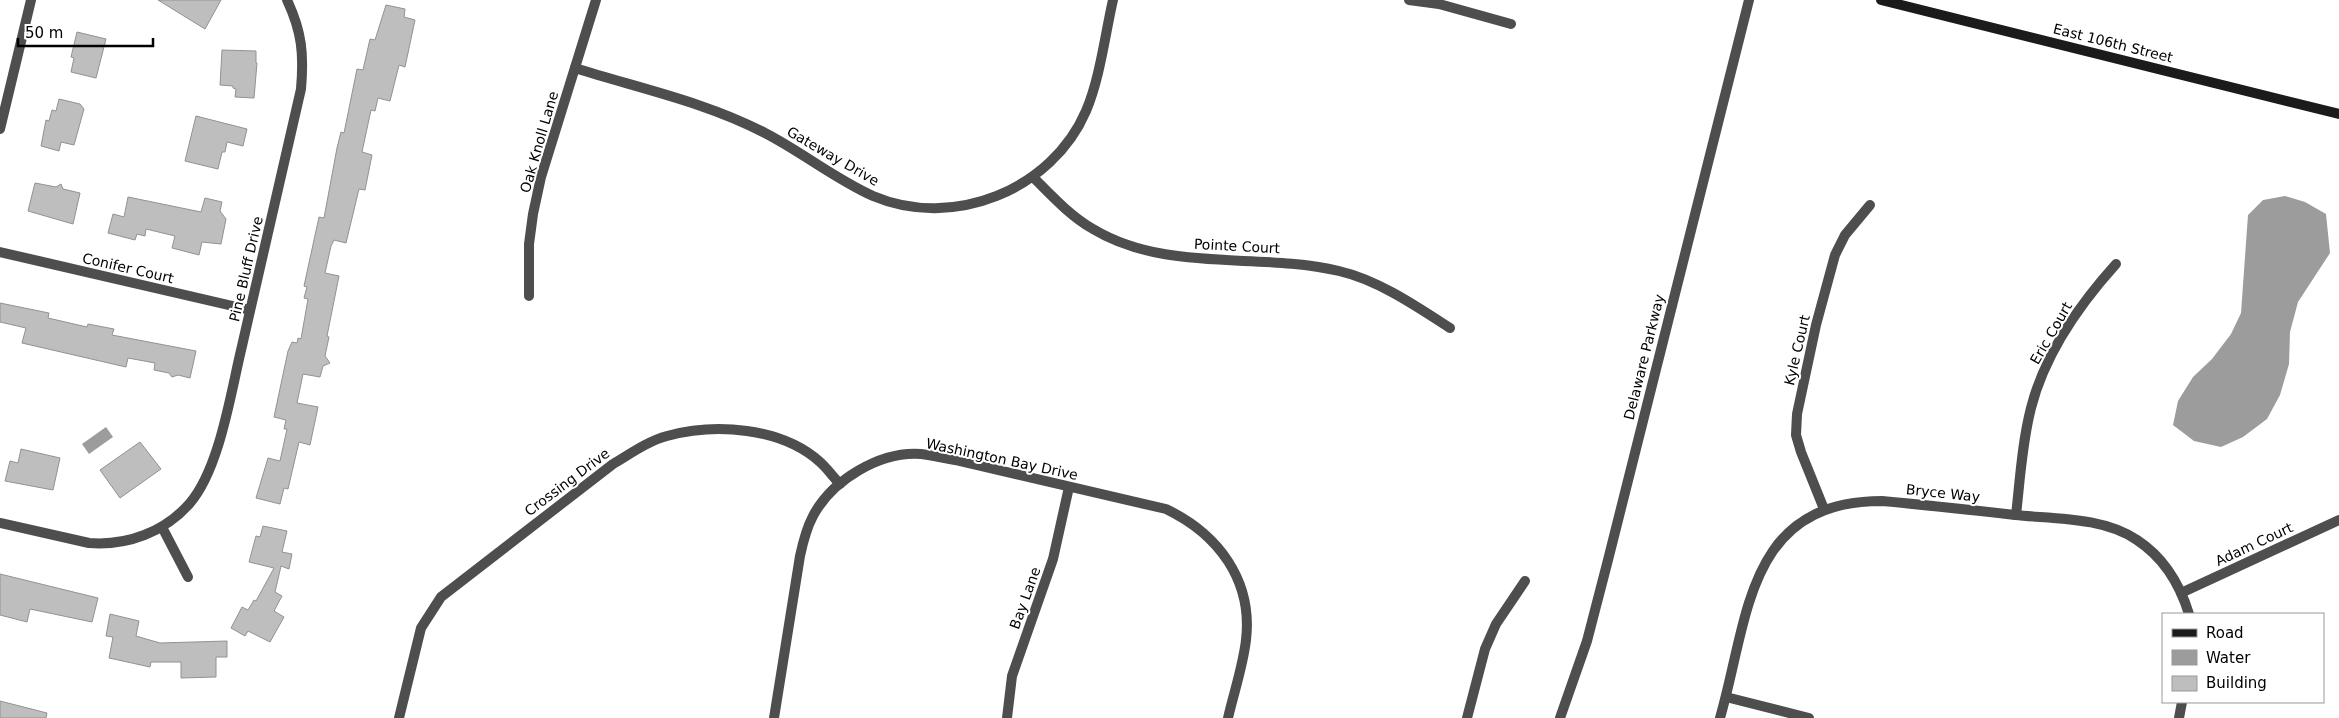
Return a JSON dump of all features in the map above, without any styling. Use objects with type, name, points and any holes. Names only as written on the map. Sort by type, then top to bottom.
[{"type":"main road","name":"East 106th Street","points":[[1881,0],[2339,114]]},
{"type":"street","points":[[0,129],[30,0]]},
{"type":"street","name":"Pine Bluff Drive","points":[[0,523],[75,541],[102,544],[130,540],[162,527],[190,502],[208,476],[224,420],[301,89],[304,58],[300,32],[288,0]]},
{"type":"street","name":"Oak Knoll Lane","points":[[529,296],[529,244],[541,177],[596,0]]},
{"type":"street","name":"Gateway Drive","points":[[575,68],[713,110],[740,121],[766,133],[874,196],[896,203],[940,208],[972,204],[1005,194],[1048,165],[1059,152],[1086,111],[1112,0]]},
{"type":"street","points":[[1409,0],[1456,8],[1511,24]]},
{"type":"street","name":"Delaware Parkway","points":[[1560,718],[1587,641],[1749,0]]},
{"type":"street","name":"Pointe Court","points":[[1033,176],[1068,210],[1092,229],[1114,240],[1164,255],[1296,263],[1340,272],[1360,278],[1401,298],[1450,328]]},
{"type":"street","name":"Kyle Court","points":[[1824,509],[1796,435],[1797,414],[1816,325],[1836,255],[1845,235],[1870,205]]},
{"type":"street","name":"Conifer Court","points":[[0,252],[250,310]]},
{"type":"street","name":"Eric Court","points":[[2016,515],[2031,408],[2046,367],[2068,325],[2095,288],[2116,264]]},
{"type":"street","name":"Crossing Drive","points":[[399,718],[421,628],[441,597],[613,464],[637,450],[666,436],[724,428],[744,430],[780,440],[800,449],[819,461],[840,484]]},
{"type":"street","name":"Washington Bay Drive","points":[[774,718],[805,535],[813,515],[840,484],[873,464],[896,456],[920,454],[954,460],[1166,509],[1186,518],[1204,532],[1234,568],[1245,604],[1246,640],[1228,718]]},
{"type":"street","name":"Bay Lane","points":[[1007,718],[1012,676],[1053,559],[1069,487]]},
{"type":"street","name":"Bryce Way","points":[[1720,718],[1755,584],[1766,560],[1779,541],[1796,525],[1824,509],[1861,501],[1882,501],[2078,521],[2117,531],[2137,540],[2156,556],[2172,576],[2189,613]]},
{"type":"street","name":"Adam Court","points":[[2181,593],[2339,520]]},
{"type":"street","points":[[162,527],[188,577]]},
{"type":"street","points":[[1467,718],[1485,649],[1496,624],[1525,581]]},
{"type":"street","points":[[1726,698],[1808,718]]},
{"type":"street","points":[[2178,718],[2182,703]]},
{"type":"water","points":[[2285,196],[2305,202],[2326,214],[2330,253],[2298,302],[2290,332],[2289,364],[2280,395],[2267,419],[2243,437],[2221,447],[2194,441],[2173,425],[2178,401],[2193,377],[2212,359],[2231,334],[2241,313],[2248,215],[2263,200]]},
{"type":"water","points":[[106,427],[113,437],[89,454],[82,444]]},
{"type":"building","points":[[158,0],[221,0],[205,29]]},
{"type":"building","points":[[386,5],[405,9],[404,17],[415,20],[405,67],[399,65],[390,101],[378,98],[375,111],[371,110],[362,152],[372,155],[365,190],[359,189],[346,243],[334,240],[331,246],[325,273],[339,276],[327,336],[329,337],[325,356],[330,363],[323,366],[320,377],[303,374],[297,403],[318,407],[310,445],[299,442],[288,489],[284,488],[280,504],[256,498],[268,458],[280,461],[287,429],[284,429],[286,420],[274,417],[288,351],[292,342],[297,343],[298,338],[301,339],[308,299],[304,298],[307,287],[304,286],[319,217],[324,218],[337,148],[341,132],[344,133],[357,69],[363,70],[370,39],[375,40]]},
{"type":"building","points":[[77,32],[106,39],[96,78],[71,72],[74,58],[71,57]]},
{"type":"building","points":[[222,50],[256,51],[257,63],[254,98],[235,97],[236,89],[233,86],[220,85]]},
{"type":"building","points":[[59,99],[80,104],[84,109],[74,145],[61,142],[59,151],[41,146],[46,120],[49,121],[52,110],[56,111]]},
{"type":"building","points":[[196,116],[247,129],[243,146],[227,142],[225,152],[222,152],[218,169],[185,161]]},
{"type":"building","points":[[35,183],[56,187],[61,184],[63,189],[80,193],[73,224],[28,211]]},
{"type":"building","points":[[128,197],[201,212],[205,198],[222,202],[220,211],[226,219],[221,244],[202,242],[199,255],[172,248],[175,236],[146,229],[145,236],[137,234],[135,240],[108,233],[113,214],[124,217]]},
{"type":"building","points":[[0,303],[49,313],[48,318],[87,327],[88,324],[114,329],[112,335],[196,351],[190,378],[178,375],[172,377],[169,373],[154,370],[155,363],[128,358],[126,367],[22,343],[26,328],[0,322]]},
{"type":"building","points":[[140,442],[161,469],[120,498],[100,470]]},
{"type":"building","points":[[21,449],[60,458],[53,490],[5,481],[10,461],[18,463]]},
{"type":"building","points":[[263,526],[287,531],[282,552],[292,554],[289,569],[281,566],[275,592],[282,596],[274,611],[284,617],[270,642],[248,631],[245,636],[231,628],[242,607],[248,610],[254,600],[256,601],[274,568],[249,562],[256,536],[260,537]]},
{"type":"building","points":[[0,574],[98,598],[92,622],[30,609],[27,622],[0,615]]},
{"type":"building","points":[[110,614],[139,621],[136,636],[160,643],[227,641],[227,657],[216,657],[216,677],[181,678],[181,662],[151,662],[150,667],[109,658],[113,637],[106,636]]},
{"type":"building","points":[[0,701],[47,713],[46,718],[0,718]]}]
